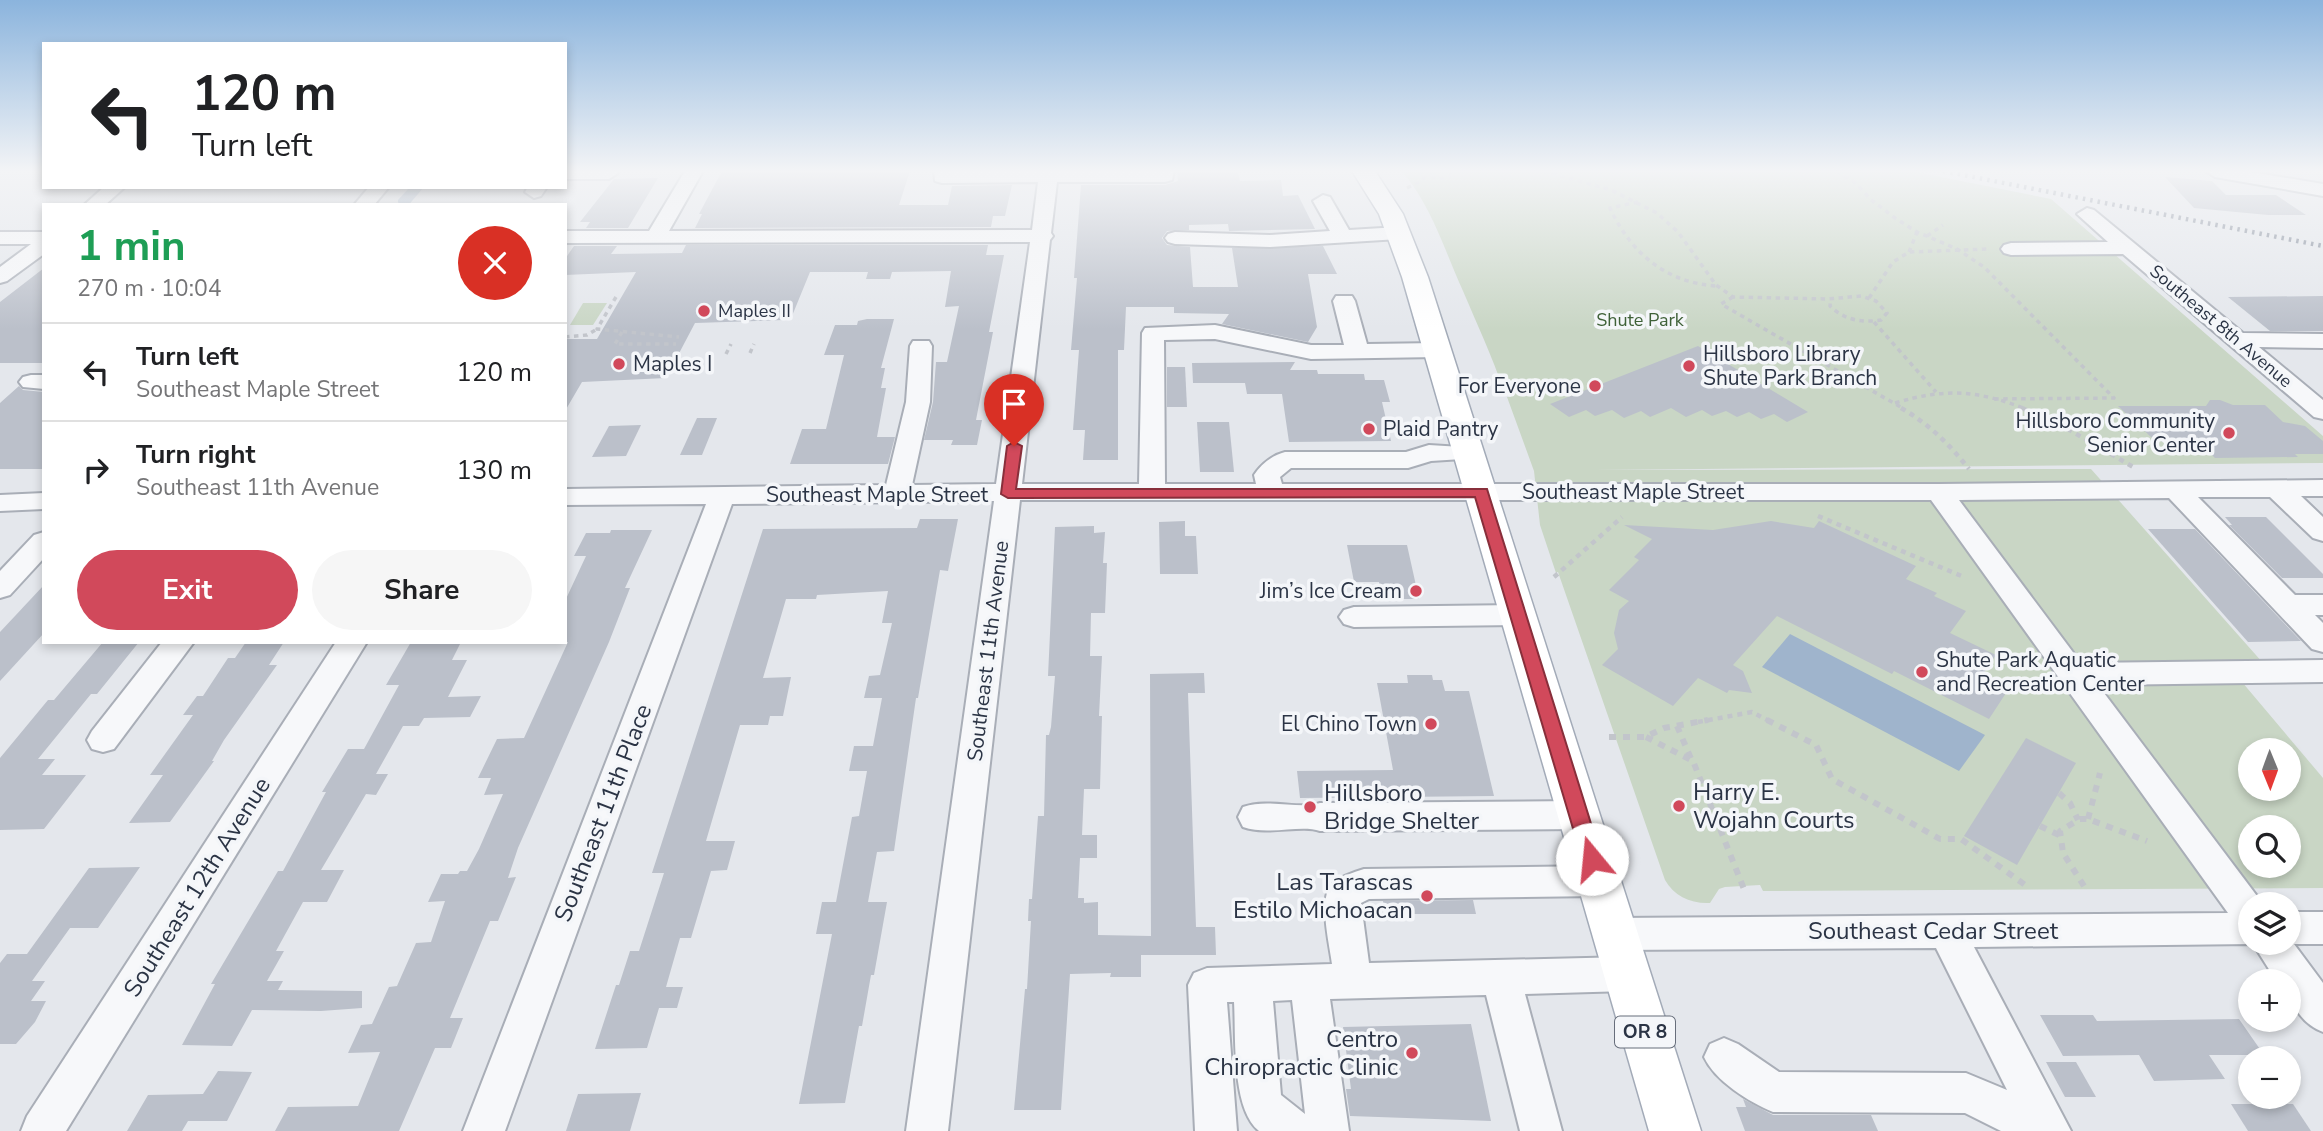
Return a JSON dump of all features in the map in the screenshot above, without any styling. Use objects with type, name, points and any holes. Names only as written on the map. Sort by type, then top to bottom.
[{"type":"main road","name":"OR 8","points":[[1395,224],[1438,350],[1675,1131]]},
{"type":"street","points":[[655,237],[663,224]]},
{"type":"street","name":"Southeast 11th Avenue","points":[[927,1131],[1044,224]]},
{"type":"street","points":[[1335,224],[1342,236]]},
{"type":"street","name":"Southeast 8th Avenue","points":[[2099,224],[2323,412]]},
{"type":"street","points":[[1175,238],[1270,241],[1399,233]]},
{"type":"street","points":[[567,237],[1043,236]]},
{"type":"street","points":[[0,238],[42,238]]},
{"type":"street","points":[[0,278],[42,246]]},
{"type":"street","points":[[2011,249],[2128,248]]},
{"type":"street","points":[[1344,301],[1357,351]]},
{"type":"street","points":[[1152,492],[1153,333],[1214,332],[1311,352],[1438,350]]},
{"type":"street","points":[[2238,340],[2323,341]]},
{"type":"street","points":[[897,495],[915,408],[922,362],[921,346]]},
{"type":"street","points":[[1270,492],[1267,475],[1285,460],[1408,460],[1429,453],[1469,453]]},
{"type":"street","points":[[1378,460],[1386,492]]},
{"type":"street","name":"Southeast Maple Street","points":[[567,497],[2323,488]]},
{"type":"street","points":[[2277,489],[2323,532]]},
{"type":"street","points":[[2176,490],[2323,641]]},
{"type":"street","points":[[1939,492],[2238,899]]},
{"type":"street","name":"Southeast 11th Place","points":[[484,1131],[722,496]]},
{"type":"street","points":[[0,503],[42,501]]},
{"type":"street","points":[[0,588],[42,543]]},
{"type":"street","points":[[2288,606],[2323,605]]},
{"type":"street","points":[[1354,617],[1518,615]]},
{"type":"street","points":[[103,740],[177,644]]},
{"type":"street","name":"Southeast 12th Avenue","points":[[42,1131],[351,644]]},
{"type":"street","points":[[2073,674],[2323,671]]},
{"type":"street","points":[[1255,817],[1579,815]]},
{"type":"street","points":[[1353,981],[1343,907],[1344,895],[1364,884],[1599,881]]},
{"type":"street","points":[[2301,928],[2323,928]]},
{"type":"street","name":"Southeast Cedar Street","points":[[1216,1131],[1207,985],[1501,977],[1621,954],[1946,931],[2238,929]]},
{"type":"street","points":[[1946,931],[2050,1131]]},
{"type":"street","points":[[2280,955],[2323,1014]]},
{"type":"street","points":[[1501,977],[1541,1131]]},
{"type":"street","points":[[1309,982],[1328,1131]]},
{"type":"street","points":[[1252,984],[1261,1101],[1269,1113],[1293,1131]]},
{"type":"street","points":[[1724,1057],[1773,1092],[1966,1093],[2009,1111],[2033,1131]]},
{"type":"path","points":[[1619,224],[1644,256],[1676,280],[1717,286]]},
{"type":"path","points":[[1670,224],[1696,253],[1717,286],[1733,297]]},
{"type":"path","points":[[1904,224],[1957,249],[1984,267],[2114,398],[1991,399]]},
{"type":"path","points":[[1926,236],[1943,225]]},
{"type":"path","points":[[1909,252],[1917,232]]},
{"type":"path","points":[[1869,298],[1893,262],[1909,252],[2011,249]]},
{"type":"path","points":[[1831,299],[1830,306],[1840,315],[1854,320],[1874,322],[1885,318],[1887,313],[1879,303],[1869,298],[1843,294],[1831,299],[1733,297],[1721,304],[1919,418],[1947,441],[1969,469]]},
{"type":"path","points":[[567,337],[587,335],[597,328],[616,297]]},
{"type":"path","points":[[1874,322],[1936,392]]},
{"type":"path","points":[[597,328],[679,337]]},
{"type":"path","points":[[622,332],[615,344],[676,344]]},
{"type":"path","points":[[726,354],[731,344]]},
{"type":"path","points":[[750,353],[754,344]]},
{"type":"path","points":[[1895,403],[1936,392],[1969,394],[1991,399],[2070,429],[2135,468]]},
{"type":"path","points":[[1818,516],[1964,578]]},
{"type":"path","points":[[1554,577],[1622,517]]},
{"type":"path","points":[[1609,737],[1645,737],[1664,728],[1752,712],[1816,745],[1832,779],[1940,839],[1961,839],[2028,887]]},
{"type":"path","points":[[1678,726],[1744,889]]},
{"type":"path","points":[[1645,737],[1693,761]]},
{"type":"path","points":[[2088,819],[2101,773]]},
{"type":"path","points":[[2059,793],[2070,803],[2078,820]]},
{"type":"path","points":[[2059,835],[2078,820],[2088,819],[2147,841]]},
{"type":"path","points":[[2040,826],[2059,835],[2064,853],[2084,886]]},
{"type":"green space","name":"Shute Park","points":[[1434,224],[2079,224],[2323,436],[2323,463],[1594,470],[2091,469],[2263,663],[2242,682],[2289,738],[2238,738],[2238,802],[2301,802],[2301,752],[2323,778],[2323,888],[1763,891],[1760,885],[1719,889],[1710,903],[1678,895],[1665,880],[1558,572],[1556,573],[1540,525],[1534,471],[1507,397],[1511,397],[1509,391],[1504,391]]},
{"type":"green space","points":[[583,303],[607,303],[593,325],[570,325]]},
{"type":"water","points":[[1790,634],[1985,735],[1959,771],[1762,667]]},
{"type":"building","points":[[589,224],[631,224],[628,228],[586,228]]},
{"type":"building","points":[[697,224],[992,224],[991,227],[695,228]]},
{"type":"building","points":[[1078,224],[1312,224],[1315,229],[1229,231],[1228,224],[1189,225],[1189,230],[1167,231],[1162,238],[1167,245],[1190,247],[1193,287],[1238,287],[1232,248],[1323,246],[1337,274],[1308,274],[1317,327],[1308,342],[1222,324],[1229,314],[1174,313],[1174,307],[1126,307],[1124,350],[1118,350],[1118,460],[1083,460],[1085,430],[1073,430],[1079,350],[1071,350],[1077,278],[1074,278]]},
{"type":"building","points":[[686,245],[988,245],[986,255],[1004,255],[976,420],[982,420],[977,445],[951,445],[953,440],[924,440],[933,402],[936,362],[947,362],[959,306],[945,307],[951,271],[892,272],[890,279],[866,279],[868,272],[810,272],[792,316],[785,316],[783,320],[695,323],[666,378],[582,382],[567,408],[567,339],[597,339],[636,272],[567,275],[567,256],[574,246],[617,246],[611,254],[682,253]]},
{"type":"building","points":[[42,270],[42,363],[0,363],[0,302]]},
{"type":"building","points":[[2323,296],[2323,331],[2270,331],[2228,297]]},
{"type":"building","points":[[894,319],[881,368],[885,368],[881,388],[886,388],[877,437],[895,437],[888,464],[790,464],[802,429],[826,429],[844,355],[824,355],[835,325],[857,325],[858,321]]},
{"type":"building","name":"Hillsboro Library Shute Park Branch","points":[[1698,346],[1808,412],[1787,422],[1774,414],[1761,419],[1749,412],[1737,417],[1726,411],[1712,416],[1702,410],[1686,417],[1671,408],[1650,417],[1641,411],[1624,418],[1612,410],[1595,416],[1586,410],[1569,417],[1550,404]]},
{"type":"building","points":[[1295,362],[1290,370],[1317,370],[1318,374],[1364,374],[1365,380],[1384,380],[1390,402],[1382,402],[1391,441],[1289,442],[1282,394],[1247,394],[1245,383],[1193,383],[1192,363]]},
{"type":"building","points":[[1167,367],[1185,367],[1187,407],[1167,407]]},
{"type":"building","points":[[19,386],[23,390],[42,392],[42,469],[0,469],[0,403]]},
{"type":"building","name":"Hillsboro Community Senior Center","points":[[2210,400],[2220,400],[2233,405],[2265,405],[2283,422],[2305,426],[2323,441],[2323,454],[2215,458],[2202,445],[2163,442],[2151,437],[2118,406],[2206,406]]},
{"type":"building","points":[[697,418],[717,418],[702,455],[680,455]]},
{"type":"building","points":[[1197,422],[1229,422],[1234,472],[1200,472]]},
{"type":"building","points":[[641,425],[626,456],[592,457],[609,426]]},
{"type":"building","points":[[2225,517],[2266,517],[2323,574],[2323,578],[2282,578],[2229,525],[2232,525]]},
{"type":"building","points":[[920,519],[958,519],[948,571],[940,570],[916,698],[894,851],[877,852],[868,902],[887,902],[874,975],[871,975],[862,1026],[859,1026],[845,1103],[799,1104],[832,934],[816,934],[822,902],[836,902],[852,817],[859,816],[867,771],[849,771],[854,746],[873,746],[882,698],[864,698],[869,676],[880,675],[892,623],[882,623],[888,591],[817,595],[816,599],[786,599],[763,678],[791,677],[783,716],[770,716],[768,725],[740,725],[706,841],[735,841],[727,870],[711,871],[691,938],[680,938],[666,987],[683,987],[677,1008],[659,1008],[647,1048],[595,1049],[630,951],[639,951],[664,873],[652,873],[763,529],[917,528]]},
{"type":"building","points":[[1185,521],[1185,536],[1196,536],[1198,574],[1160,574],[1159,522]]},
{"type":"building","points":[[1771,521],[1814,528],[1819,521],[1916,566],[1906,579],[1937,593],[1934,596],[1966,611],[1950,633],[1996,655],[1979,680],[2006,693],[1989,719],[1777,616],[1733,665],[1743,671],[1752,693],[1729,690],[1727,693],[1698,678],[1673,706],[1602,665],[1618,649],[1614,633],[1619,610],[1629,601],[1609,590],[1639,560],[1634,557],[1652,539],[1624,525],[1713,530]]},
{"type":"building","points":[[1094,526],[1094,533],[1105,532],[1103,563],[1107,563],[1105,613],[1091,613],[1090,656],[1102,656],[1100,789],[1084,789],[1082,835],[1097,835],[1097,858],[1080,858],[1078,898],[1084,898],[1084,903],[1098,902],[1098,935],[1151,936],[1150,674],[1204,673],[1205,693],[1188,693],[1196,927],[1215,927],[1216,955],[1141,955],[1141,977],[1110,977],[1111,973],[1070,974],[1061,1110],[1014,1110],[1027,989],[1031,921],[1028,921],[1029,899],[1032,899],[1038,816],[1044,816],[1046,735],[1049,735],[1051,727],[1055,676],[1048,676],[1055,527]]},
{"type":"building","points":[[2148,529],[2195,529],[2301,641],[2248,642]]},
{"type":"building","points":[[652,530],[625,588],[630,588],[609,642],[518,848],[508,878],[516,877],[498,921],[490,921],[450,1018],[463,1018],[451,1048],[435,1048],[399,1131],[275,1131],[288,1107],[358,1106],[380,1052],[348,1053],[361,1025],[372,1024],[389,987],[397,986],[416,943],[431,942],[445,901],[428,902],[441,874],[467,871],[503,794],[484,795],[491,778],[478,778],[497,739],[524,738],[568,642],[567,597],[586,556],[574,556],[586,533]]},
{"type":"building","points":[[1347,545],[1407,545],[1419,599],[1381,599],[1379,582],[1354,582]]},
{"type":"building","points":[[42,587],[42,635],[0,681],[0,632]]},
{"type":"building","points":[[101,644],[137,644],[97,694],[91,694],[38,759],[55,759],[42,775],[86,775],[44,829],[0,830],[0,758],[48,700],[54,700]]},
{"type":"building","points":[[245,644],[283,644],[269,665],[277,665],[170,822],[129,823],[163,775],[150,775],[193,715],[183,715],[197,696],[203,696],[228,658],[235,658]]},
{"type":"building","points":[[410,644],[460,644],[452,660],[467,660],[448,697],[481,696],[470,717],[424,718],[419,726],[403,726],[376,774],[388,774],[376,795],[366,794],[321,870],[344,870],[327,902],[303,902],[276,951],[284,951],[267,981],[283,981],[278,990],[362,991],[362,1008],[321,1011],[252,1010],[232,1046],[182,1045],[215,984],[211,984],[278,871],[283,871],[326,792],[322,792],[348,749],[364,749],[399,685],[386,685]]},
{"type":"building","points":[[1407,675],[1432,675],[1433,680],[1442,680],[1445,691],[1469,691],[1494,796],[1300,798],[1297,771],[1393,770],[1377,683],[1408,683]]},
{"type":"building","points":[[2026,738],[2076,763],[2017,865],[1964,836]]},
{"type":"building","points":[[140,867],[98,928],[70,928],[32,981],[45,981],[31,1001],[46,1001],[35,1022],[16,1044],[0,1044],[0,963],[7,954],[27,954],[89,868]]},
{"type":"building","points":[[1473,900],[1476,914],[1385,914],[1383,901]]},
{"type":"building","points":[[2040,1015],[2093,1015],[2097,1021],[2238,1019],[2238,1032],[2248,1032],[2258,1046],[2238,1046],[2238,1055],[2209,1055],[2225,1079],[2154,1081],[2139,1055],[2063,1056]]},
{"type":"building","name":"Centro Chiropractic Clinic","points":[[1471,1024],[1491,1121],[1350,1116],[1346,1089],[1351,1089],[1343,1027]]},
{"type":"building","points":[[2046,1062],[2076,1062],[2096,1097],[2065,1097]]},
{"type":"building","points":[[218,1071],[252,1072],[227,1121],[188,1121],[182,1131],[127,1131],[148,1095],[203,1094]]},
{"type":"building","points":[[641,1093],[630,1131],[566,1131],[578,1094]]},
{"type":"building","points":[[1743,1099],[1773,1115],[1871,1115],[1878,1131],[1745,1131],[1736,1107],[1746,1107]]},
{"type":"building","points":[[2231,1104],[2238,1104],[2238,1109],[2296,1109],[2311,1131],[2248,1131]]},
{"type":"railway","points":[[2210,224],[2323,246]]},
{"type":"place","name":"Maples II","points":[[704,311]]},
{"type":"place","name":"Maples I","points":[[619,364]]},
{"type":"place","name":"Hillsboro Library Shute Park Branch","points":[[1689,366]]},
{"type":"place","name":"For Everyone","points":[[1595,386]]},
{"type":"place","name":"Plaid Pantry","points":[[1369,429]]},
{"type":"place","name":"Hillsboro Community Senior Center","points":[[2229,433]]},
{"type":"place","name":"Jim’s Ice Cream","points":[[1416,591]]},
{"type":"place","name":"Shute Park Aquatic and Recreation Center","points":[[1922,672]]},
{"type":"place","name":"El Chino Town","points":[[1431,724]]},
{"type":"place","name":"Harry E. Wojahn Courts","points":[[1679,806]]},
{"type":"place","name":"Hillsboro Bridge Shelter","points":[[1310,807]]},
{"type":"place","name":"Las Tarascas Estilo Michoacan","points":[[1427,896]]},
{"type":"place","name":"Centro Chiropractic Clinic","points":[[1412,1053]]},
{"type":"route","points":[[1014,446],[1008,494],[1481,492],[1592,859]]}]
